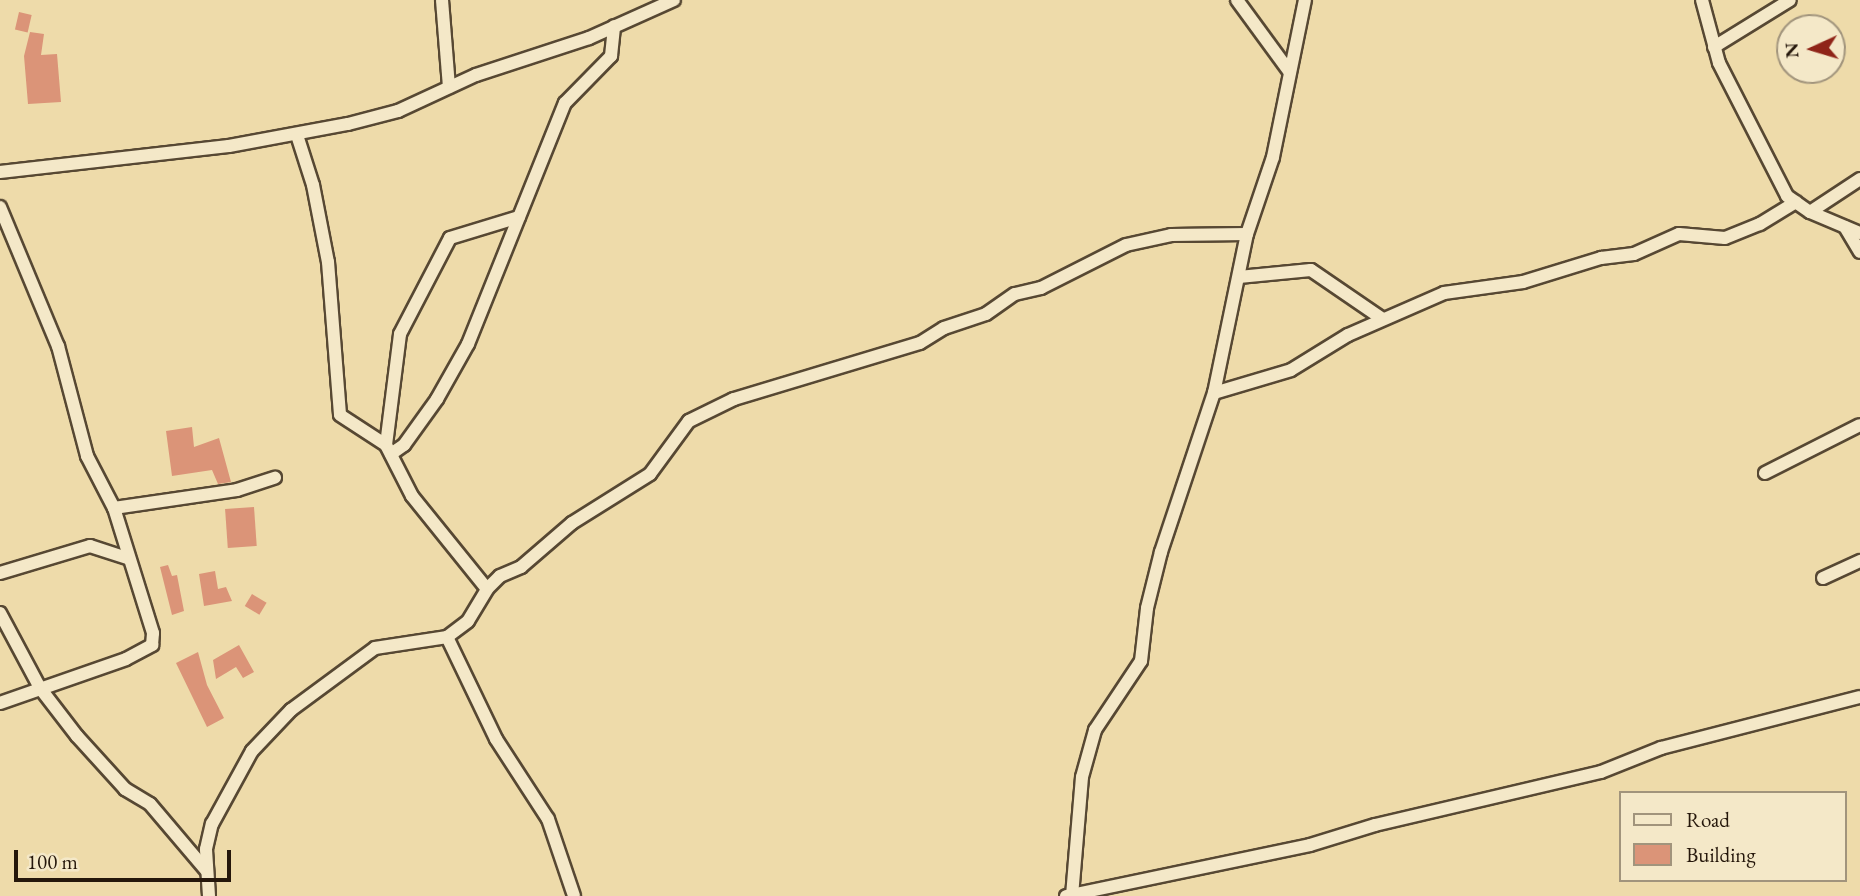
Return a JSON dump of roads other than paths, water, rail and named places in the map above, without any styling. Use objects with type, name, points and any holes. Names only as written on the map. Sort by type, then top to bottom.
[{"type":"street","points":[[442,0],[449,87]]},
{"type":"street","points":[[0,172],[297,135],[398,111],[449,87],[614,26],[661,3],[674,0]]},
{"type":"street","points":[[1237,0],[1289,71]]},
{"type":"street","points":[[1305,0],[1273,157],[1247,234],[1214,393],[1161,552],[1147,608],[1141,661],[1095,730],[1082,777],[1070,895],[1310,845],[1374,825],[1601,772],[1661,748],[1860,697]]},
{"type":"street","points":[[1702,0],[1714,47],[1759,147],[1787,195],[1810,212],[1860,233]]},
{"type":"street","points":[[1714,47],[1790,0]]},
{"type":"street","points":[[297,135],[313,185],[328,262],[338,409],[343,420],[389,449],[404,445],[438,400],[468,344],[565,103],[611,56],[614,26]]},
{"type":"street","points":[[1810,212],[1860,179]]},
{"type":"street","points":[[1214,393],[1291,370],[1381,318],[1444,293],[1477,285],[1523,282],[1601,258],[1634,254],[1679,234],[1725,238],[1760,224],[1796,202]]},
{"type":"street","points":[[0,207],[58,346],[87,456],[114,509],[153,633],[152,645],[126,659],[0,703]]},
{"type":"street","points":[[486,589],[412,496],[389,449],[400,334],[450,238],[519,217]]},
{"type":"street","points":[[1845,227],[1860,252]]},
{"type":"street","points":[[209,896],[206,870],[212,824],[229,788],[252,751],[291,710],[375,648],[447,637],[468,621],[486,589],[538,553],[572,523],[650,474],[689,421],[734,399],[920,343],[944,328],[986,314],[1015,295],[1041,288],[1126,245],[1171,235],[1247,234]]},
{"type":"street","points":[[1239,277],[1311,270],[1381,318]]},
{"type":"street","points":[[1765,473],[1860,425]]},
{"type":"street","points":[[114,509],[237,490],[275,478]]},
{"type":"street","points":[[0,573],[90,546],[128,558]]},
{"type":"street","points":[[1823,578],[1860,561]]},
{"type":"street","points":[[0,613],[40,688],[117,780],[150,804],[206,870]]},
{"type":"street","points":[[447,637],[496,738],[548,819],[574,896]]}]
